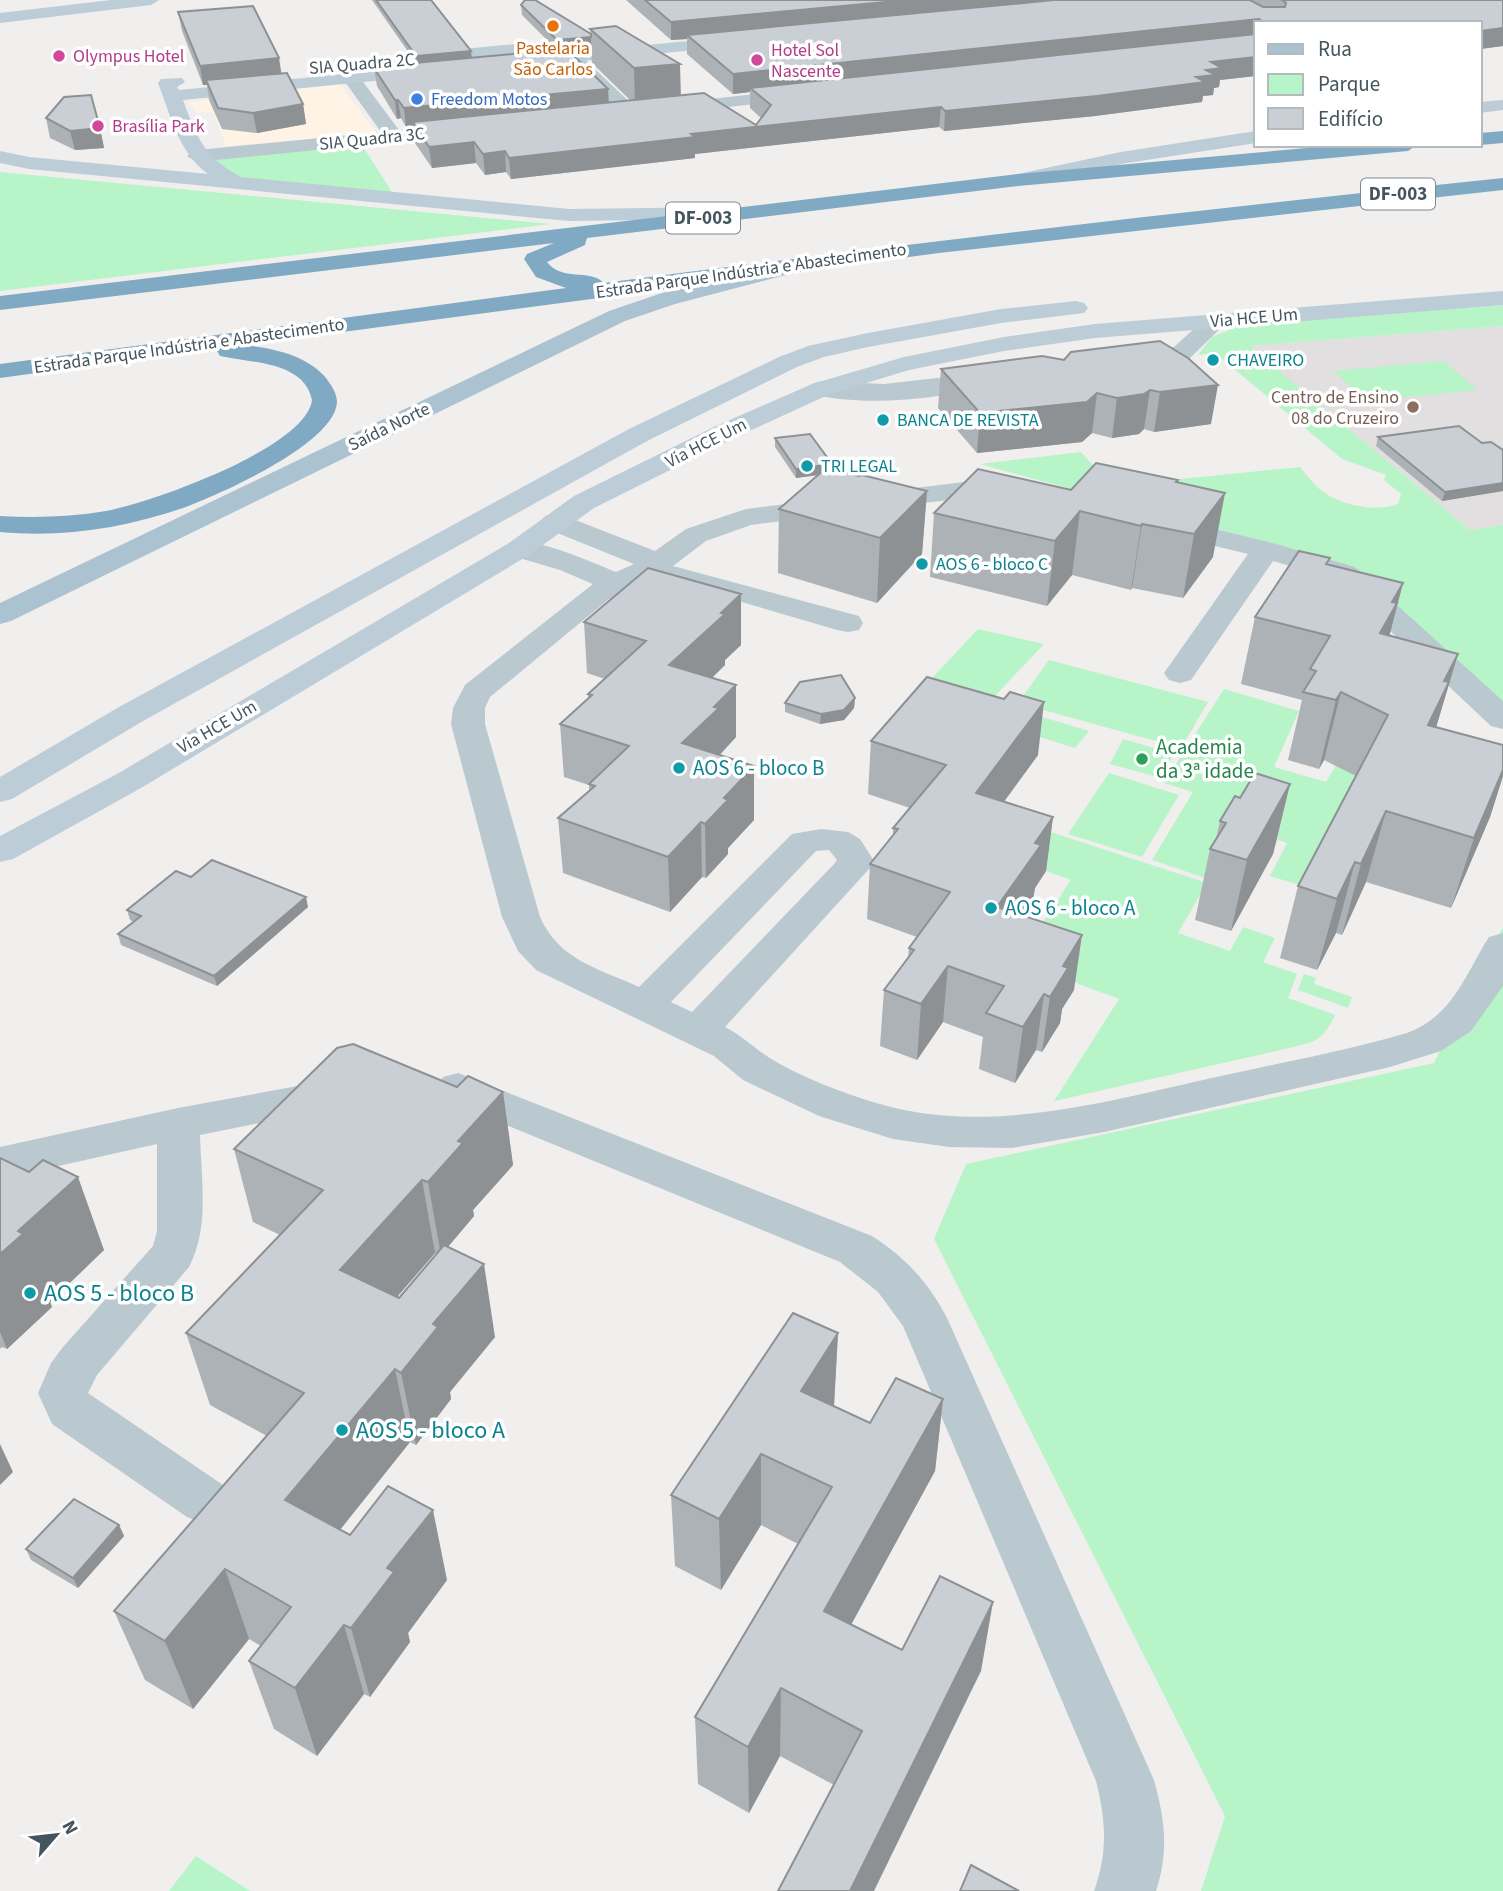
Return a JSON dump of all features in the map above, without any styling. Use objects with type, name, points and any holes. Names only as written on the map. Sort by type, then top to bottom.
[{"type":"highway","points":[[1482,126],[1503,127]]},
{"type":"highway","points":[[1482,139],[1503,137]]},
{"type":"highway","name":"DF-003","points":[[0,303],[1017,180],[1386,147]]},
{"type":"highway","name":"Estrada Parque Indústria e Abastecimento","points":[[0,371],[1238,210],[1503,184]]},
{"type":"highway","points":[[605,230],[555,248],[536,259],[537,266],[547,275],[568,281],[629,288]]},
{"type":"highway","points":[[0,524],[50,527],[82,524],[113,519],[174,502],[225,481],[286,445],[310,427],[324,405],[324,394],[308,374],[276,359],[240,351],[171,348]]},
{"type":"main road","points":[[0,18],[151,0]]},
{"type":"main road","name":"SIA Quadra 2C","points":[[170,90],[416,66],[597,41],[750,33],[572,57]]},
{"type":"main road","points":[[238,184],[216,174],[195,153],[170,90],[352,79],[416,66],[572,57]]},
{"type":"main road","points":[[1482,108],[1503,105]]},
{"type":"main road","points":[[1017,180],[1121,158],[1254,139]]},
{"type":"main road","points":[[131,173],[167,164],[195,153]]},
{"type":"main road","points":[[0,157],[29,163],[569,215],[749,213]]},
{"type":"main road","name":"Saída Norte","points":[[0,615],[617,316],[667,299],[789,267]]},
{"type":"main road","points":[[1185,300],[1503,277]]},
{"type":"main road","name":"Via HCE Um","points":[[0,851],[148,768],[519,549],[584,502],[723,433],[821,389],[904,364],[1004,344],[1095,331],[1503,298]]},
{"type":"main road","points":[[0,792],[42,770],[131,715],[638,435],[817,351],[1001,316],[1103,305]]},
{"type":"main road","points":[[672,417],[694,428],[723,433]]},
{"type":"main road","points":[[638,435],[651,436],[673,446],[673,454],[659,467]]},
{"type":"main road","points":[[131,715],[116,733],[112,747],[116,755],[128,763],[148,768]]},
{"type":"main road","points":[[0,845],[58,808],[71,796],[76,784],[70,775],[42,770]]},
{"type":"street","points":[[572,57],[630,113]]},
{"type":"street","points":[[352,79],[394,137]]},
{"type":"street","points":[[602,116],[825,92]]},
{"type":"street","name":"SIA Quadra 3C","points":[[195,153],[491,127]]},
{"type":"street","points":[[1111,363],[1181,353],[1216,321]]},
{"type":"street","points":[[821,389],[863,393],[892,392],[1015,376]]},
{"type":"street","points":[[1036,495],[1000,487],[980,488],[746,517],[696,535],[637,574],[598,593],[485,683],[476,692],[469,708],[468,724],[520,917],[532,942],[550,961],[728,1046],[758,1070],[834,1105],[904,1125],[949,1131],[1012,1132],[1117,1114],[1390,1053],[1431,1040],[1458,1022],[1481,992],[1503,946]]},
{"type":"street","points":[[1141,520],[1331,567],[1354,578],[1503,719]]},
{"type":"street","points":[[555,522],[637,574]]},
{"type":"street","points":[[519,549],[570,564],[637,574],[663,573],[691,578],[848,624]]},
{"type":"street","points":[[1180,673],[1266,550]]},
{"type":"street","points":[[644,1004],[805,842],[825,838],[841,841],[851,848],[856,861],[848,871],[698,1031]]},
{"type":"street","points":[[415,1081],[442,1082],[463,1090],[843,1244],[886,1268],[923,1318],[1125,1780],[1138,1827],[1132,1872],[1125,1891]]},
{"type":"street","points":[[0,1163],[178,1124],[369,1088]]},
{"type":"street","points":[[178,1124],[180,1231],[173,1254],[80,1361],[68,1377],[63,1392],[70,1409],[205,1501]]},
{"type":"shaded area","points":[[341,85],[377,134],[226,146],[213,112],[197,113],[189,102]]},
{"type":"shaded area","name":"Centro de Ensino 08 do Cruzeiro","points":[[1503,326],[1503,525],[1470,530],[1248,346]]},
{"type":"green space","points":[[362,145],[392,192],[254,180],[219,172],[215,161],[230,157]]},
{"type":"green space","points":[[0,172],[551,224],[0,291]]},
{"type":"green space","points":[[1503,305],[1503,326],[1249,346],[1470,530],[1503,525],[1503,727],[1344,564],[980,464],[1081,452],[1112,486],[1300,467],[1318,488],[1346,503],[1378,508],[1398,504],[1401,494],[1384,480],[1386,475],[1342,459],[1215,353],[1198,355],[1212,337],[1242,325]]},
{"type":"green space","points":[[1443,361],[1478,390],[1366,401],[1334,371]]},
{"type":"green space","points":[[978,629],[1044,644],[994,697],[920,691]]},
{"type":"green space","points":[[1049,660],[1208,702],[1181,748],[1018,703]]},
{"type":"green space","points":[[1224,689],[1299,711],[1274,767],[1326,782],[1340,758],[1366,765],[1306,887],[1270,876],[1287,843],[1278,840],[1271,850],[1205,878],[1152,860],[1193,792],[1164,783]]},
{"type":"green space","points":[[1039,716],[1089,731],[1075,748],[1027,733]]},
{"type":"green space","name":"Academia da 3ª idade","points":[[1123,739],[1174,754],[1161,778],[1110,764]]},
{"type":"green space","points":[[1109,773],[1179,795],[1142,857],[1068,834]]},
{"type":"green space","points":[[1014,820],[1207,883],[1178,933],[1230,951],[1243,927],[1275,938],[1263,962],[1297,974],[1288,998],[1335,1015],[1326,1031],[1316,1040],[1304,1044],[1054,1101],[1119,999],[1017,961],[1071,880],[992,851]]},
{"type":"green space","points":[[1503,927],[1503,1891],[1201,1891],[1225,1816],[934,1239],[966,1164],[1434,1063]]},
{"type":"green space","points":[[1304,974],[1316,978],[1314,984],[1352,997],[1348,1008],[1298,990]]},
{"type":"green space","points":[[196,1856],[250,1891],[169,1891]]},
{"type":"building","points":[[376,0],[431,0],[471,51],[416,56]]},
{"type":"building","points":[[525,0],[535,0],[591,34],[591,37],[557,40],[521,5]]},
{"type":"building","points":[[645,0],[907,0],[671,22]]},
{"type":"building","points":[[1054,0],[1250,0],[1263,7],[1285,7],[1286,3],[1282,0],[1503,0],[1503,28],[1482,31],[1482,21],[1259,19],[733,74],[687,35]]},
{"type":"building","points":[[253,6],[279,58],[200,66],[178,12]]},
{"type":"building","points":[[616,26],[680,64],[634,68],[590,29]]},
{"type":"building","points":[[1254,34],[1254,57],[1211,62],[1222,68],[1206,70],[1216,75],[1196,77],[1205,82],[1097,96],[945,111],[941,107],[691,134],[695,137],[509,158],[505,151],[483,154],[474,142],[429,147],[413,122],[704,93],[756,125],[771,105],[750,88]]},
{"type":"building","points":[[567,49],[608,89],[404,108],[395,100],[374,68],[425,62]]},
{"type":"building","points":[[287,73],[303,104],[253,113],[218,108],[206,80]]},
{"type":"building","points":[[91,95],[100,128],[70,131],[46,118],[64,97]]},
{"type":"building","points":[[1160,341],[1188,358],[1218,385],[1160,392],[1150,390],[1144,394],[1117,398],[1097,393],[1087,402],[980,413],[941,369],[1042,356],[1064,360],[1071,352]]},
{"type":"building","points":[[1459,426],[1482,443],[1491,442],[1503,450],[1503,483],[1445,492],[1378,437]]},
{"type":"building","name":"TRI LEGAL","points":[[810,434],[832,464],[796,469],[775,438]]},
{"type":"building","points":[[1096,463],[1225,493],[1194,534],[1142,524],[1141,526],[1080,511],[1055,541],[934,513],[978,469],[1071,490]]},
{"type":"building","points":[[826,468],[927,491],[880,538],[779,509]]},
{"type":"building","points":[[1299,551],[1330,558],[1326,564],[1403,583],[1392,602],[1397,603],[1380,633],[1458,654],[1444,681],[1449,682],[1428,725],[1503,745],[1503,770],[1474,838],[1386,811],[1361,864],[1355,862],[1337,899],[1298,886],[1388,715],[1341,692],[1336,700],[1303,692],[1316,671],[1310,669],[1330,636],[1255,617]]},
{"type":"building","points":[[648,568],[741,594],[721,613],[725,614],[669,665],[736,685],[714,707],[719,708],[682,743],[754,766],[724,798],[728,800],[705,824],[701,822],[668,857],[558,818],[595,786],[589,784],[629,746],[560,724],[592,695],[588,694],[646,641],[584,622]]},
{"type":"building","points":[[841,675],[855,698],[844,710],[821,714],[785,703],[800,682]]},
{"type":"building","points":[[927,677],[1004,699],[1010,692],[1044,702],[976,793],[1053,817],[1035,843],[1041,845],[997,907],[1082,935],[1063,966],[1068,968],[1050,997],[1044,994],[1023,1027],[986,1013],[1004,986],[948,966],[921,1004],[884,990],[914,950],[909,948],[950,892],[870,864],[898,829],[893,828],[946,765],[871,741]]},
{"type":"building","points":[[1255,773],[1290,784],[1247,860],[1210,849],[1226,823],[1220,821],[1235,796],[1240,798]]},
{"type":"building","points":[[212,860],[306,897],[214,976],[118,934],[141,916],[127,910],[176,871],[191,877]]},
{"type":"building","points":[[353,1044],[457,1087],[468,1076],[503,1092],[458,1141],[463,1143],[428,1182],[422,1180],[340,1270],[399,1298],[444,1245],[484,1264],[433,1324],[438,1327],[401,1373],[395,1369],[285,1500],[350,1535],[388,1486],[433,1510],[387,1568],[394,1572],[351,1628],[344,1625],[295,1688],[249,1661],[291,1607],[225,1569],[165,1641],[114,1611],[304,1393],[186,1333],[323,1190],[234,1149],[337,1048]]},
{"type":"building","points":[[0,1158],[29,1172],[43,1160],[78,1177],[18,1231],[23,1234],[0,1254]]},
{"type":"building","points":[[793,1313],[838,1333],[801,1391],[870,1423],[896,1378],[943,1399],[824,1611],[902,1650],[940,1576],[993,1602],[850,1891],[778,1891],[862,1731],[781,1688],[748,1747],[695,1717],[832,1487],[761,1454],[719,1519],[671,1495]]},
{"type":"building","points":[[74,1499],[119,1525],[73,1578],[26,1549]]},
{"type":"building","points":[[971,1865],[1019,1891],[960,1891]]},
{"type":"place","name":"Pastelaria São Carlos","points":[[553,26]]},
{"type":"place","name":"Olympus Hotel","points":[[59,56]]},
{"type":"place","name":"Hotel Sol Nascente","points":[[757,60]]},
{"type":"place","name":"Freedom Motos","points":[[417,99]]},
{"type":"place","name":"Brasília Park","points":[[98,126]]},
{"type":"place","name":"CHAVEIRO","points":[[1213,360]]},
{"type":"place","name":"Centro de Ensino 08 do Cruzeiro","points":[[1413,407]]},
{"type":"place","name":"BANCA DE REVISTA","points":[[883,420]]},
{"type":"place","name":"TRI LEGAL","points":[[807,466]]},
{"type":"place","name":"AOS 6 - bloco C","points":[[922,564]]},
{"type":"place","name":"Academia da 3ª idade","points":[[1142,759]]},
{"type":"place","name":"AOS 6 - bloco B","points":[[679,768]]},
{"type":"place","name":"AOS 6 - bloco A","points":[[991,908]]},
{"type":"place","name":"AOS 5 - bloco B","points":[[30,1293]]},
{"type":"place","name":"AOS 5 - bloco A","points":[[342,1430]]}]
